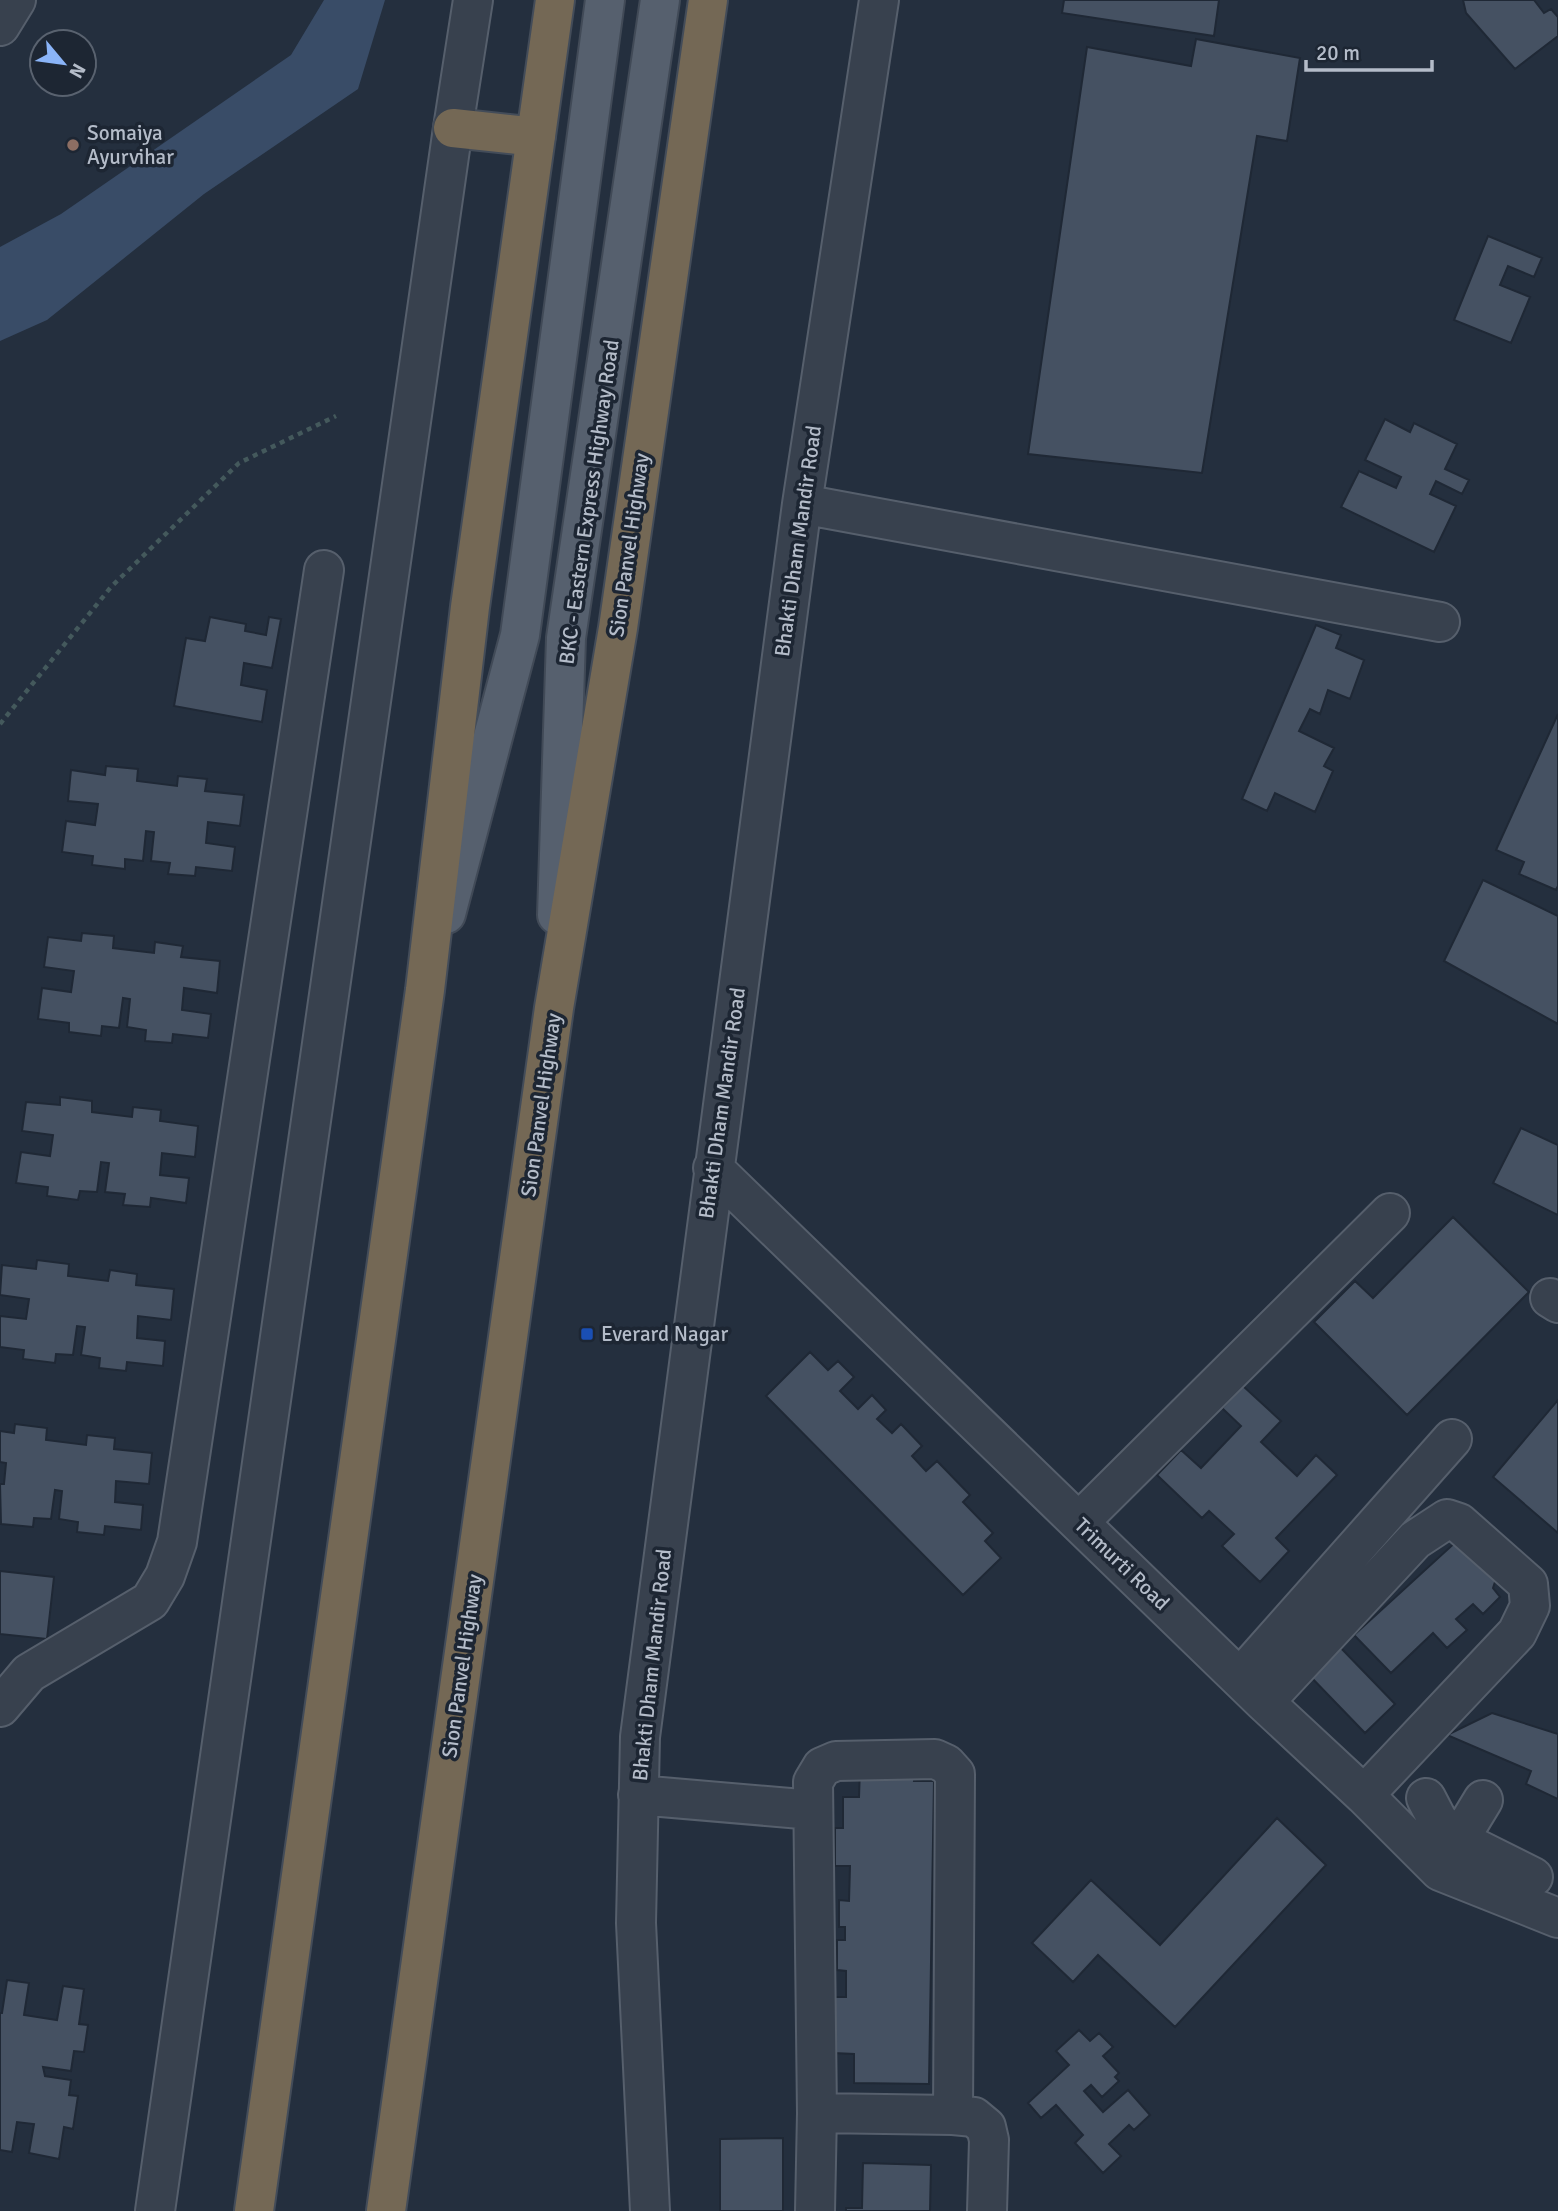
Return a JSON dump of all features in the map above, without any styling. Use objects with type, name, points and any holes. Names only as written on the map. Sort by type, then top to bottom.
[{"type":"highway","points":[[254,2211],[425,990],[470,607],[555,0]]},
{"type":"highway","name":"Sion Panvel Highway","points":[[386,2211],[554,1008],[618,628],[708,0]]},
{"type":"highway","points":[[453,128],[536,137]]},
{"type":"main road","name":"BKC - Eastern Express Highway Road","points":[[554,1008],[566,638],[660,0]]},
{"type":"main road","points":[[425,990],[520,635],[603,16]]},
{"type":"street","points":[[0,26],[16,0]]},
{"type":"street","points":[[155,2211],[473,0]]},
{"type":"street","name":"Bhakti Dham Mandir Road","points":[[650,2211],[636,1923],[640,1737],[802,504],[878,0]]},
{"type":"street","points":[[802,504],[1440,622]]},
{"type":"street","points":[[0,1707],[29,1673],[150,1601],[165,1576],[177,1542],[324,570]]},
{"type":"street","name":"Trimurti Road","points":[[713,1168],[1364,1795],[1449,1856],[1558,1918]]},
{"type":"street","points":[[1079,1522],[1390,1213]]},
{"type":"street","points":[[1252,1690],[1452,1439]]},
{"type":"street","points":[[1252,1690],[1415,1539],[1447,1519],[1459,1523],[1528,1584],[1530,1606],[1517,1633],[1364,1795]]},
{"type":"street","points":[[815,2211],[817,2113],[813,1782],[822,1767],[836,1761],[935,1759],[946,1764],[955,1774],[953,2115]]},
{"type":"street","points":[[638,1795],[813,1810]]},
{"type":"street","points":[[1426,1798],[1438,1821],[1449,1856]]},
{"type":"street","points":[[1449,1856],[1483,1800]]},
{"type":"street","points":[[1449,1856],[1533,1878]]},
{"type":"street","points":[[817,2113],[974,2117],[986,2127],[989,2140],[987,2211]]},
{"type":"path","points":[[0,724],[111,587],[239,463],[336,416]]},
{"type":"water","points":[[324,0],[385,0],[358,89],[204,194],[47,320],[0,341],[0,247],[61,214],[291,55]]},
{"type":"building","points":[[1064,0],[1219,0],[1214,36],[1062,13]]},
{"type":"building","points":[[1463,0],[1534,0],[1544,13],[1551,9],[1558,17],[1558,36],[1515,69],[1466,13]]},
{"type":"building","points":[[1196,39],[1300,58],[1287,141],[1257,136],[1202,473],[1028,454],[1087,47],[1191,66]]},
{"type":"building","points":[[1488,236],[1542,258],[1534,277],[1508,266],[1500,285],[1530,297],[1511,343],[1454,320]]},
{"type":"building","points":[[1385,419],[1410,432],[1414,423],[1457,444],[1445,469],[1469,480],[1462,494],[1436,481],[1430,494],[1456,506],[1434,552],[1341,507],[1359,471],[1396,488],[1401,477],[1365,460]]},
{"type":"building","points":[[210,617],[246,624],[245,631],[266,635],[269,617],[281,619],[272,668],[244,663],[241,685],[267,690],[262,722],[174,706],[186,638],[205,641]]},
{"type":"building","points":[[1316,625],[1341,635],[1336,648],[1364,660],[1350,699],[1328,690],[1320,714],[1310,709],[1299,731],[1334,748],[1324,766],[1333,771],[1315,812],[1275,793],[1267,811],[1242,799]]},
{"type":"building","points":[[1558,714],[1556,890],[1519,874],[1524,862],[1496,850]]},
{"type":"building","points":[[106,766],[138,769],[137,781],[177,786],[178,776],[207,779],[205,791],[244,795],[240,826],[208,822],[206,843],[235,847],[232,871],[196,867],[195,876],[168,874],[170,863],[151,861],[154,832],[146,831],[143,861],[125,859],[125,869],[92,865],[93,856],[62,852],[66,821],[95,825],[98,804],[68,801],[71,770],[105,775]]},
{"type":"building","points":[[1483,880],[1558,916],[1558,1024],[1444,961]]},
{"type":"building","points":[[82,933],[114,936],[113,948],[154,953],[155,942],[183,946],[181,957],[220,961],[217,993],[184,988],[182,1010],[211,1014],[208,1038],[173,1034],[172,1043],[145,1041],[146,1030],[127,1027],[130,999],[123,998],[119,1028],[102,1026],[101,1036],[69,1032],[69,1023],[38,1019],[42,988],[71,992],[74,971],[44,967],[48,937],[81,941]]},
{"type":"building","points":[[60,1097],[92,1101],[92,1112],[132,1117],[133,1107],[161,1110],[160,1121],[198,1126],[195,1157],[162,1153],[160,1175],[189,1178],[186,1203],[151,1198],[150,1207],[123,1205],[125,1194],[105,1192],[109,1163],[101,1162],[97,1192],[80,1191],[78,1200],[47,1196],[48,1187],[16,1183],[21,1152],[50,1156],[53,1135],[22,1131],[26,1102],[60,1105]]},
{"type":"building","points":[[1521,1128],[1558,1145],[1558,1215],[1493,1183]]},
{"type":"building","points":[[1453,1217],[1529,1292],[1407,1415],[1314,1322],[1355,1281],[1373,1298]]},
{"type":"building","points":[[37,1260],[69,1264],[68,1276],[108,1281],[110,1270],[137,1274],[136,1285],[174,1289],[171,1320],[138,1316],[137,1338],[165,1341],[163,1366],[127,1362],[126,1371],[99,1368],[100,1358],[81,1355],[85,1327],[77,1326],[73,1355],[56,1354],[55,1363],[23,1359],[24,1350],[0,1347],[0,1316],[26,1319],[29,1299],[0,1295],[2,1265],[36,1269]]},
{"type":"building","points":[[810,1352],[828,1370],[838,1361],[854,1377],[840,1391],[858,1409],[872,1395],[886,1410],[877,1419],[892,1433],[901,1424],[922,1446],[912,1456],[926,1471],[937,1461],[970,1495],[963,1502],[993,1533],[985,1541],[1001,1558],[963,1595],[766,1396]]},
{"type":"building","points":[[1243,1386],[1281,1421],[1261,1442],[1297,1476],[1316,1455],[1337,1475],[1276,1538],[1289,1551],[1260,1582],[1222,1546],[1234,1534],[1209,1511],[1202,1518],[1157,1475],[1181,1450],[1201,1468],[1241,1426],[1222,1408]]},
{"type":"building","points":[[1558,1400],[1558,1533],[1493,1477]]},
{"type":"building","points":[[15,1424],[47,1428],[46,1440],[86,1445],[87,1435],[115,1438],[114,1449],[152,1453],[149,1484],[116,1481],[115,1502],[143,1505],[141,1530],[105,1526],[104,1535],[77,1532],[78,1522],[59,1519],[62,1491],[55,1490],[51,1519],[34,1518],[33,1527],[1,1524],[0,1484],[4,1484],[6,1463],[0,1462],[0,1431],[14,1433]]},
{"type":"building","points":[[1459,1539],[1497,1576],[1493,1588],[1500,1597],[1483,1614],[1473,1604],[1456,1619],[1467,1630],[1447,1648],[1433,1633],[1391,1673],[1354,1635]]},
{"type":"building","points":[[0,1571],[54,1577],[47,1639],[0,1634]]},
{"type":"building","points":[[1338,1645],[1395,1704],[1365,1733],[1308,1674]]},
{"type":"building","points":[[1492,1713],[1558,1734],[1558,1799],[1526,1784],[1531,1771],[1447,1735]]},
{"type":"building","points":[[860,1768],[915,1769],[914,1781],[934,1781],[929,2084],[854,2083],[854,2054],[833,2053],[834,1997],[846,1997],[846,1971],[837,1970],[837,1940],[845,1940],[845,1927],[839,1927],[839,1900],[849,1901],[850,1866],[835,1866],[835,1828],[843,1828],[843,1797],[859,1797]]},
{"type":"building","points":[[1277,1818],[1326,1865],[1175,2027],[1098,1955],[1073,1982],[1032,1943],[1091,1880],[1160,1945]]},
{"type":"building","points":[[7,1980],[29,1983],[24,2015],[57,2020],[63,1986],[84,1989],[79,2024],[88,2025],[84,2052],[74,2051],[71,2071],[43,2067],[45,2076],[71,2080],[69,2095],[78,2096],[73,2129],[64,2127],[59,2159],[29,2153],[34,2124],[17,2122],[12,2152],[0,2150],[0,2013]]},
{"type":"building","points":[[1079,2030],[1090,2041],[1099,2033],[1113,2047],[1103,2056],[1119,2073],[1115,2077],[1119,2081],[1102,2097],[1091,2085],[1084,2091],[1103,2112],[1128,2090],[1150,2115],[1134,2130],[1129,2125],[1109,2144],[1121,2156],[1103,2173],[1075,2143],[1083,2135],[1056,2105],[1041,2118],[1028,2103],[1069,2065],[1056,2051]]},
{"type":"building","points":[[783,2138],[783,2211],[720,2211],[720,2139]]},
{"type":"building","points":[[863,2163],[931,2165],[930,2211],[846,2211],[846,2208],[862,2208]]},
{"type":"place","name":"Somaiya Ayurvihar","points":[[73,145]]},
{"type":"place","name":"Everard Nagar","points":[[587,1334]]}]
